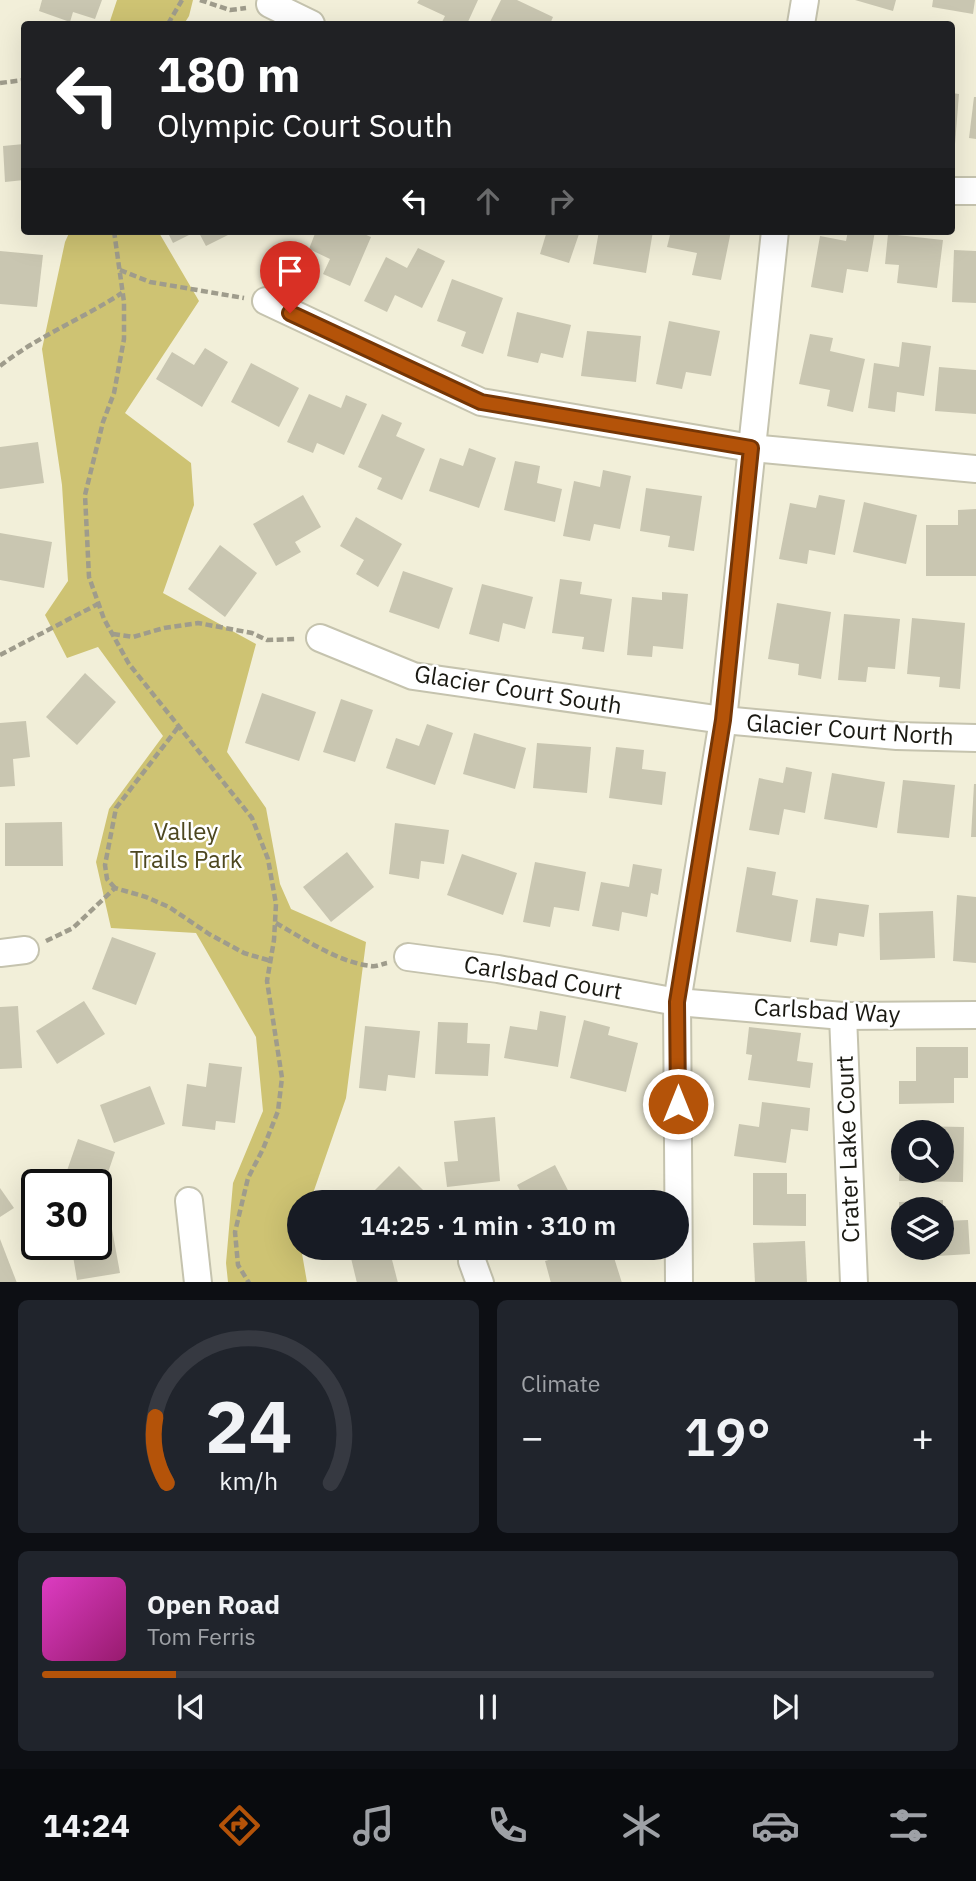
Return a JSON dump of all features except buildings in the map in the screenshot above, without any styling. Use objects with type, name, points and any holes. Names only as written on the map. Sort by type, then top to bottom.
[{"type":"street","points":[[802,21],[805,0]]},
{"type":"street","points":[[270,4],[305,21]]},
{"type":"street","points":[[955,191],[976,191]]},
{"type":"street","points":[[679,1282],[677,1002],[723,720],[775,235]]},
{"type":"street","points":[[266,301],[481,402],[751,448],[976,469]]},
{"type":"street","name":"Glacier Court South","points":[[320,638],[413,676],[723,720]]},
{"type":"street","name":"Glacier Court North","points":[[723,720],[897,736],[976,738]]},
{"type":"street","name":"Carlsbad Court","points":[[408,957],[498,969],[677,1002]]},
{"type":"street","name":"Carlsbad Way","points":[[677,1002],[843,1016],[976,1015]]},
{"type":"street","name":"Crater Lake Court","points":[[843,1016],[854,1282]]},
{"type":"street","points":[[189,1201],[198,1282]]},
{"type":"path","points":[[170,21],[182,0]]},
{"type":"path","points":[[200,0],[230,10],[270,4]]},
{"type":"path","points":[[0,83],[21,80]]},
{"type":"path","points":[[115,235],[122,293],[124,339],[117,379],[85,495],[89,577],[98,604],[129,664],[253,818],[268,859],[276,904],[276,923],[267,981],[282,1078],[278,1111],[248,1178],[235,1232],[238,1265],[248,1282]]},
{"type":"path","points":[[119,269],[150,282],[180,289],[266,301]]},
{"type":"path","points":[[0,366],[23,348],[93,312],[122,293]]},
{"type":"path","points":[[0,655],[98,604]]},
{"type":"path","points":[[112,634],[132,638],[164,628],[198,623],[253,633],[267,640],[320,638]]},
{"type":"path","points":[[179,726],[116,808],[105,865],[107,879],[115,888],[169,907],[209,934],[244,953],[271,961]]},
{"type":"path","points":[[13,952],[73,928],[115,888]]},
{"type":"path","points":[[276,923],[335,954],[365,965],[373,967],[408,957]]},
{"type":"green space","points":[[117,0],[193,0],[186,21],[110,21]]},
{"type":"green space","name":"Valley Trails Park","points":[[68,235],[160,235],[199,301],[125,413],[191,463],[194,505],[163,593],[256,644],[227,752],[266,808],[280,884],[291,909],[366,942],[346,1098],[314,1190],[287,1190],[287,1260],[303,1260],[307,1282],[228,1282],[226,1263],[233,1183],[263,1111],[256,1037],[196,933],[111,928],[96,862],[109,809],[163,736],[98,647],[67,658],[45,615],[68,581],[62,485],[42,349]]},
{"type":"route","points":[[290,313],[481,402],[751,448],[723,720],[677,1002],[678,1104]]}]
